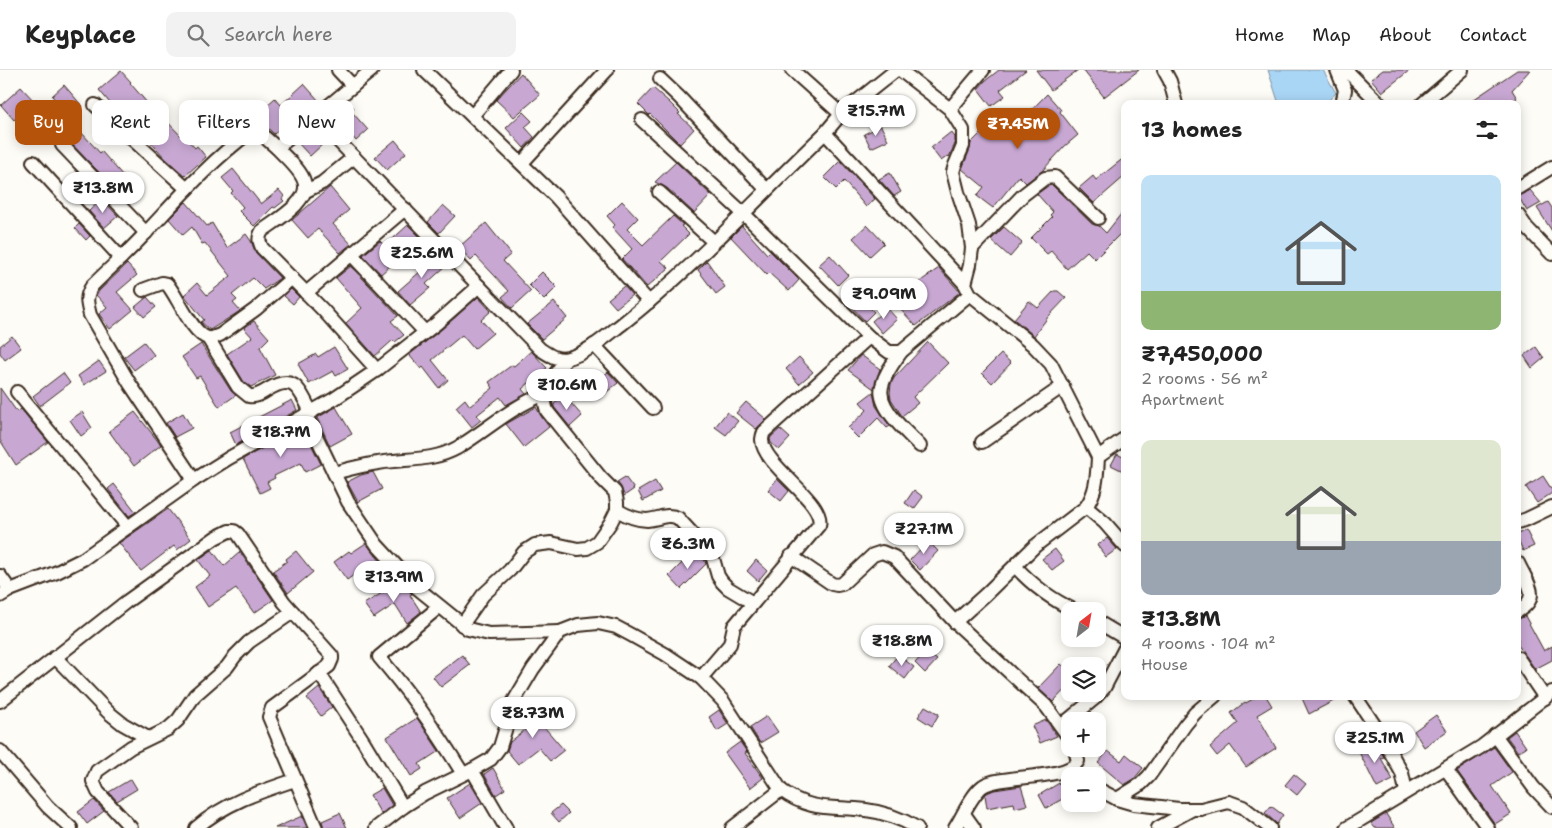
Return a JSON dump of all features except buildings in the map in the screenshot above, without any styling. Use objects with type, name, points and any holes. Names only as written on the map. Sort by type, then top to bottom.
[{"type":"street","points":[[338,70],[353,86]]},
{"type":"street","points":[[336,100],[372,70]]},
{"type":"street","points":[[424,70],[556,197],[649,302]]},
{"type":"street","points":[[472,116],[512,70]]},
{"type":"street","points":[[522,163],[607,70]]},
{"type":"street","points":[[792,70],[841,114]]},
{"type":"street","points":[[342,145],[540,349],[552,358],[566,359],[583,353],[649,302],[714,242],[825,133],[841,114],[898,70],[950,110],[962,130],[963,146],[954,164],[953,172],[969,225],[972,248],[968,289],[901,352],[885,376],[881,388],[881,397],[887,410],[920,446]]},
{"type":"street","points":[[950,110],[983,70]]},
{"type":"street","points":[[1164,70],[1170,81],[1175,100]]},
{"type":"street","points":[[1337,70],[1345,90],[1343,100]]},
{"type":"street","points":[[1346,70],[1376,100]]},
{"type":"street","points":[[1427,100],[1462,70]]},
{"type":"street","points":[[660,79],[766,189]]},
{"type":"street","points":[[642,120],[743,213],[869,336],[889,352],[901,352]]},
{"type":"street","points":[[194,480],[130,384],[90,315],[86,302],[87,294],[92,286],[187,189],[222,155],[250,132],[260,133],[277,148],[300,174],[305,182],[306,190]]},
{"type":"street","points":[[825,133],[968,289],[1033,345],[1051,364],[1098,457],[1097,482],[1092,498],[1086,506],[1035,546],[955,622]]},
{"type":"street","points":[[62,145],[146,233]]},
{"type":"street","points":[[139,145],[187,189]]},
{"type":"street","points":[[277,148],[281,145]]},
{"type":"street","points":[[354,157],[322,183],[306,190],[298,203],[262,232],[259,237],[262,248],[377,370]]},
{"type":"street","points":[[33,162],[121,258]]},
{"type":"street","points":[[1521,186],[1552,167]]},
{"type":"street","points":[[972,248],[1023,195],[1045,178],[1052,176],[1063,183],[1098,218]]},
{"type":"street","points":[[659,192],[714,242]]},
{"type":"street","points":[[306,293],[405,209]]},
{"type":"street","points":[[1522,232],[1552,254]]},
{"type":"street","points":[[351,254],[425,332]]},
{"type":"street","points":[[208,338],[220,335],[256,309],[292,278]]},
{"type":"street","points":[[143,290],[162,283],[166,284],[196,328],[202,335],[208,338],[238,387],[248,396],[258,395],[280,382],[287,382],[300,392],[348,502],[377,545],[416,588],[462,625],[468,629],[489,634],[560,632],[578,625],[598,623],[616,628],[665,654],[701,678],[723,701],[782,790],[795,800],[814,806],[868,810],[892,816],[917,828]]},
{"type":"street","points":[[0,576],[5,593],[57,572],[83,559],[228,458],[309,414],[377,370],[479,286]]},
{"type":"street","points":[[701,678],[730,644],[734,626],[819,524],[821,519],[813,506],[778,467],[765,449],[761,439],[764,432],[869,336]]},
{"type":"street","points":[[594,345],[653,408]]},
{"type":"street","points":[[462,625],[483,595],[510,570],[524,552],[535,545],[551,543],[578,549],[587,548],[597,542],[612,522],[617,510],[618,502],[615,492],[601,478],[544,403],[549,383],[566,359]]},
{"type":"street","points":[[982,442],[1062,386]]},
{"type":"street","points":[[17,392],[128,527]]},
{"type":"street","points":[[334,473],[380,462],[426,458],[443,454],[457,448],[528,400],[545,394]]},
{"type":"street","points":[[1098,457],[1121,441]]},
{"type":"street","points":[[1086,506],[1099,516],[1121,541]]},
{"type":"street","points":[[1521,521],[1552,507]]},
{"type":"street","points":[[617,510],[638,519],[649,520],[672,515],[678,518],[712,555],[718,576],[722,582],[728,588],[753,603]]},
{"type":"street","points":[[0,701],[126,602],[229,530],[238,534],[293,612],[332,656],[331,664],[272,708],[269,714],[270,722],[316,828]]},
{"type":"street","points":[[791,556],[832,584],[837,585],[842,584],[872,555],[882,552],[894,557],[955,622],[1046,706],[1061,726]]},
{"type":"street","points":[[1015,566],[1045,595],[1061,603]]},
{"type":"street","points":[[1521,569],[1531,591],[1531,597],[1526,606],[1521,609]]},
{"type":"street","points":[[439,607],[379,657],[413,698],[445,744],[468,772],[506,828]]},
{"type":"street","points":[[131,828],[98,792],[93,781],[95,775],[131,747],[168,729],[178,720],[195,695],[227,666],[249,642],[293,612]]},
{"type":"street","points":[[1106,627],[1121,636]]},
{"type":"street","points":[[376,828],[425,793],[468,772],[497,754],[506,732],[508,717],[514,701],[533,669],[560,632]]},
{"type":"street","points":[[1078,712],[1104,688],[1121,656]]},
{"type":"street","points":[[55,657],[108,712],[123,724],[148,738]]},
{"type":"street","points":[[1350,827],[1406,791],[1446,769],[1549,695],[1521,662]]},
{"type":"street","points":[[319,673],[352,722],[403,807]]},
{"type":"street","points":[[1117,799],[1141,784],[1149,776],[1185,725],[1210,700]]},
{"type":"street","points":[[1362,700],[1402,773],[1406,791]]},
{"type":"street","points":[[1495,735],[1534,788],[1552,808]]},
{"type":"street","points":[[0,751],[48,807],[71,828]]},
{"type":"street","points":[[1446,769],[1488,828]]},
{"type":"street","points":[[955,828],[975,794],[982,787],[990,783],[1061,774]]},
{"type":"street","points":[[203,826],[217,812],[234,803],[295,780]]},
{"type":"street","points":[[732,828],[782,790]]},
{"type":"street","points":[[1106,793],[1134,804],[1192,810]]},
{"type":"street","points":[[1158,828],[1192,810],[1229,802],[1243,807],[1270,828]]},
{"type":"street","points":[[964,814],[974,828]]},
{"type":"water","points":[[1268,70],[1323,70],[1336,93],[1329,100],[1278,100]]}]
